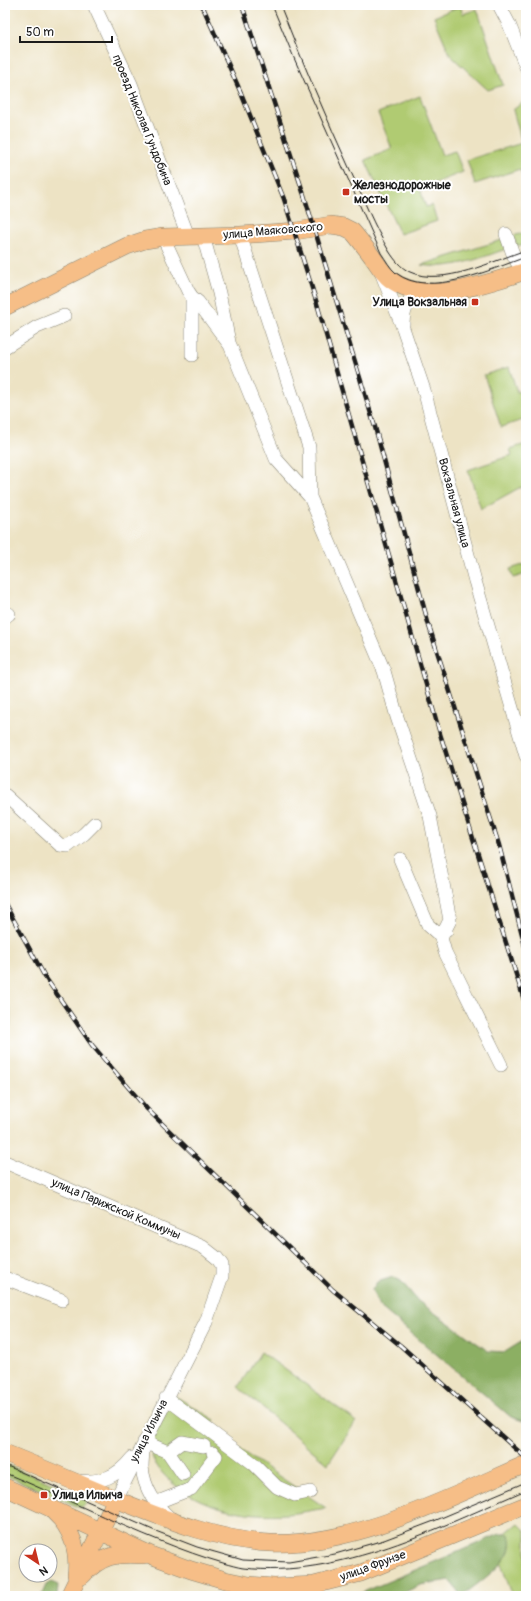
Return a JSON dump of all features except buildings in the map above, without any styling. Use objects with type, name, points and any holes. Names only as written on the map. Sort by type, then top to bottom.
[{"type":"main road","name":"улица Маяковского","points":[[5,307],[127,246],[145,240],[163,237],[240,235],[337,226],[344,227],[352,231],[390,279],[403,286],[416,290],[432,292],[470,288],[524,272]]},
{"type":"main road","points":[[5,1452],[177,1523],[235,1538],[270,1543],[298,1542],[338,1536],[384,1523],[426,1507],[526,1464]]},
{"type":"main road","name":"улица Фрунзе","points":[[5,1487],[153,1556],[191,1570],[225,1580],[249,1585],[274,1587],[314,1585],[361,1573],[526,1504]]},
{"type":"main road","name":"улица Ильича","points":[[71,1591],[116,1499]]},
{"type":"main road","points":[[47,1506],[64,1523],[72,1536],[77,1551],[71,1591]]},
{"type":"main road","points":[[71,1591],[94,1564],[107,1557],[125,1554],[153,1556]]},
{"type":"street","name":"проезд Николая Гундобина","points":[[94,5],[131,84],[219,293],[230,346]]},
{"type":"street","points":[[499,5],[509,24],[526,67]]},
{"type":"street","points":[[506,234],[513,254],[524,272]]},
{"type":"street","points":[[240,235],[309,447],[310,497]]},
{"type":"street","points":[[163,237],[192,297],[198,302],[230,346],[276,459],[310,497],[384,671],[397,717],[430,816],[450,920],[446,931],[441,938],[444,952],[501,1065]]},
{"type":"street","name":"Вокзальная улица","points":[[371,255],[382,274],[403,328],[424,390],[475,581],[526,756]]},
{"type":"street","points":[[403,328],[403,313],[406,304],[416,290]]},
{"type":"street","points":[[192,297],[192,355]]},
{"type":"street","points":[[5,347],[37,327],[64,316]]},
{"type":"street","points":[[5,795],[60,845],[68,846],[84,834],[95,822]]},
{"type":"street","points":[[400,859],[428,924],[437,933],[446,931]]},
{"type":"street","name":"улица Парижской Коммуны","points":[[5,1162],[203,1247],[217,1258],[222,1265]]},
{"type":"street","name":"улица Ильича","points":[[116,1499],[166,1398],[206,1322],[222,1276],[222,1265]]},
{"type":"street","points":[[5,1278],[62,1300]]},
{"type":"street","points":[[166,1398],[254,1464],[277,1487],[295,1495],[310,1492]]},
{"type":"street","points":[[144,1442],[168,1452],[191,1478],[191,1489],[155,1503]]},
{"type":"street","points":[[70,1480],[91,1482],[110,1477],[125,1466],[144,1442]]},
{"type":"street","points":[[144,1442],[142,1468],[148,1488],[155,1503],[177,1523]]},
{"type":"street","points":[[168,1452],[182,1442],[209,1449],[216,1456],[191,1478]]},
{"type":"green space","points":[[460,6],[463,14],[477,9],[503,85],[488,90],[450,55],[434,17]]},
{"type":"green space","points":[[420,96],[442,155],[455,151],[463,172],[420,189],[426,207],[432,205],[437,221],[400,234],[365,160],[392,149],[378,113]]},
{"type":"green space","points":[[526,102],[526,186],[520,169],[475,184],[467,160],[522,143],[513,110],[522,103]]},
{"type":"green space","points":[[526,232],[526,243],[517,246],[513,236]]},
{"type":"green space","points":[[502,240],[506,249],[475,260],[454,265],[421,265]]},
{"type":"green space","points":[[509,367],[517,392],[526,390],[526,419],[501,427],[484,375]]},
{"type":"green space","points":[[526,444],[526,486],[519,488],[481,509],[468,470],[512,455],[510,449]]},
{"type":"green space","points":[[526,564],[526,574],[513,578],[510,569]]},
{"type":"green space","points":[[5,1001],[10,1009],[10,1026],[5,1031]]},
{"type":"green space","points":[[393,1277],[401,1281],[418,1301],[488,1351],[505,1352],[526,1339],[526,1422],[511,1417],[379,1306],[372,1290],[377,1282]]},
{"type":"green space","points":[[261,1352],[356,1421],[328,1464],[238,1387]]},
{"type":"green space","points":[[175,1396],[215,1420],[209,1429],[326,1508],[287,1514],[255,1514],[208,1504],[180,1489],[160,1470],[153,1459],[151,1451],[151,1445],[156,1431]]},
{"type":"green space","points":[[5,1464],[84,1497],[86,1504],[83,1507],[79,1507],[5,1475]]},
{"type":"green space","points":[[518,1523],[526,1531],[526,1596],[516,1596],[511,1591],[493,1543]]},
{"type":"green space","points":[[500,1534],[509,1534],[510,1539],[510,1547],[504,1560],[498,1567],[462,1596],[449,1580],[420,1585],[397,1596],[354,1596]]},
{"type":"green space","points":[[53,1583],[58,1585],[57,1596],[41,1596],[46,1585]]},
{"type":"tram line","points":[[272,5],[381,253],[396,273],[410,280],[425,283],[442,283],[478,274],[526,257]]},
{"type":"tram line","points":[[280,5],[332,131],[369,212],[391,254],[398,263],[410,272],[423,276],[437,276],[468,270],[526,250]]},
{"type":"tram line","points":[[5,1465],[153,1530],[197,1547],[243,1560],[289,1562],[335,1554],[384,1540],[434,1521],[526,1482]]},
{"type":"tram line","points":[[5,1473],[170,1545],[215,1561],[241,1568],[279,1569],[316,1566],[352,1558],[424,1534],[526,1490]]},
{"type":"railway","points":[[202,5],[241,93],[284,199],[318,307],[441,737],[526,1006]]},
{"type":"railway","points":[[242,5],[304,195],[375,427],[429,626],[499,845],[526,950]]},
{"type":"railway","points":[[5,904],[45,977],[92,1045],[147,1109],[333,1290],[401,1346],[526,1458]]},
{"type":"place","name":"Железнодорожные мосты","points":[[346,192]]},
{"type":"place","name":"Улица Вокзальная","points":[[475,302]]},
{"type":"place","name":"Улица Ильича","points":[[44,1495]]}]
